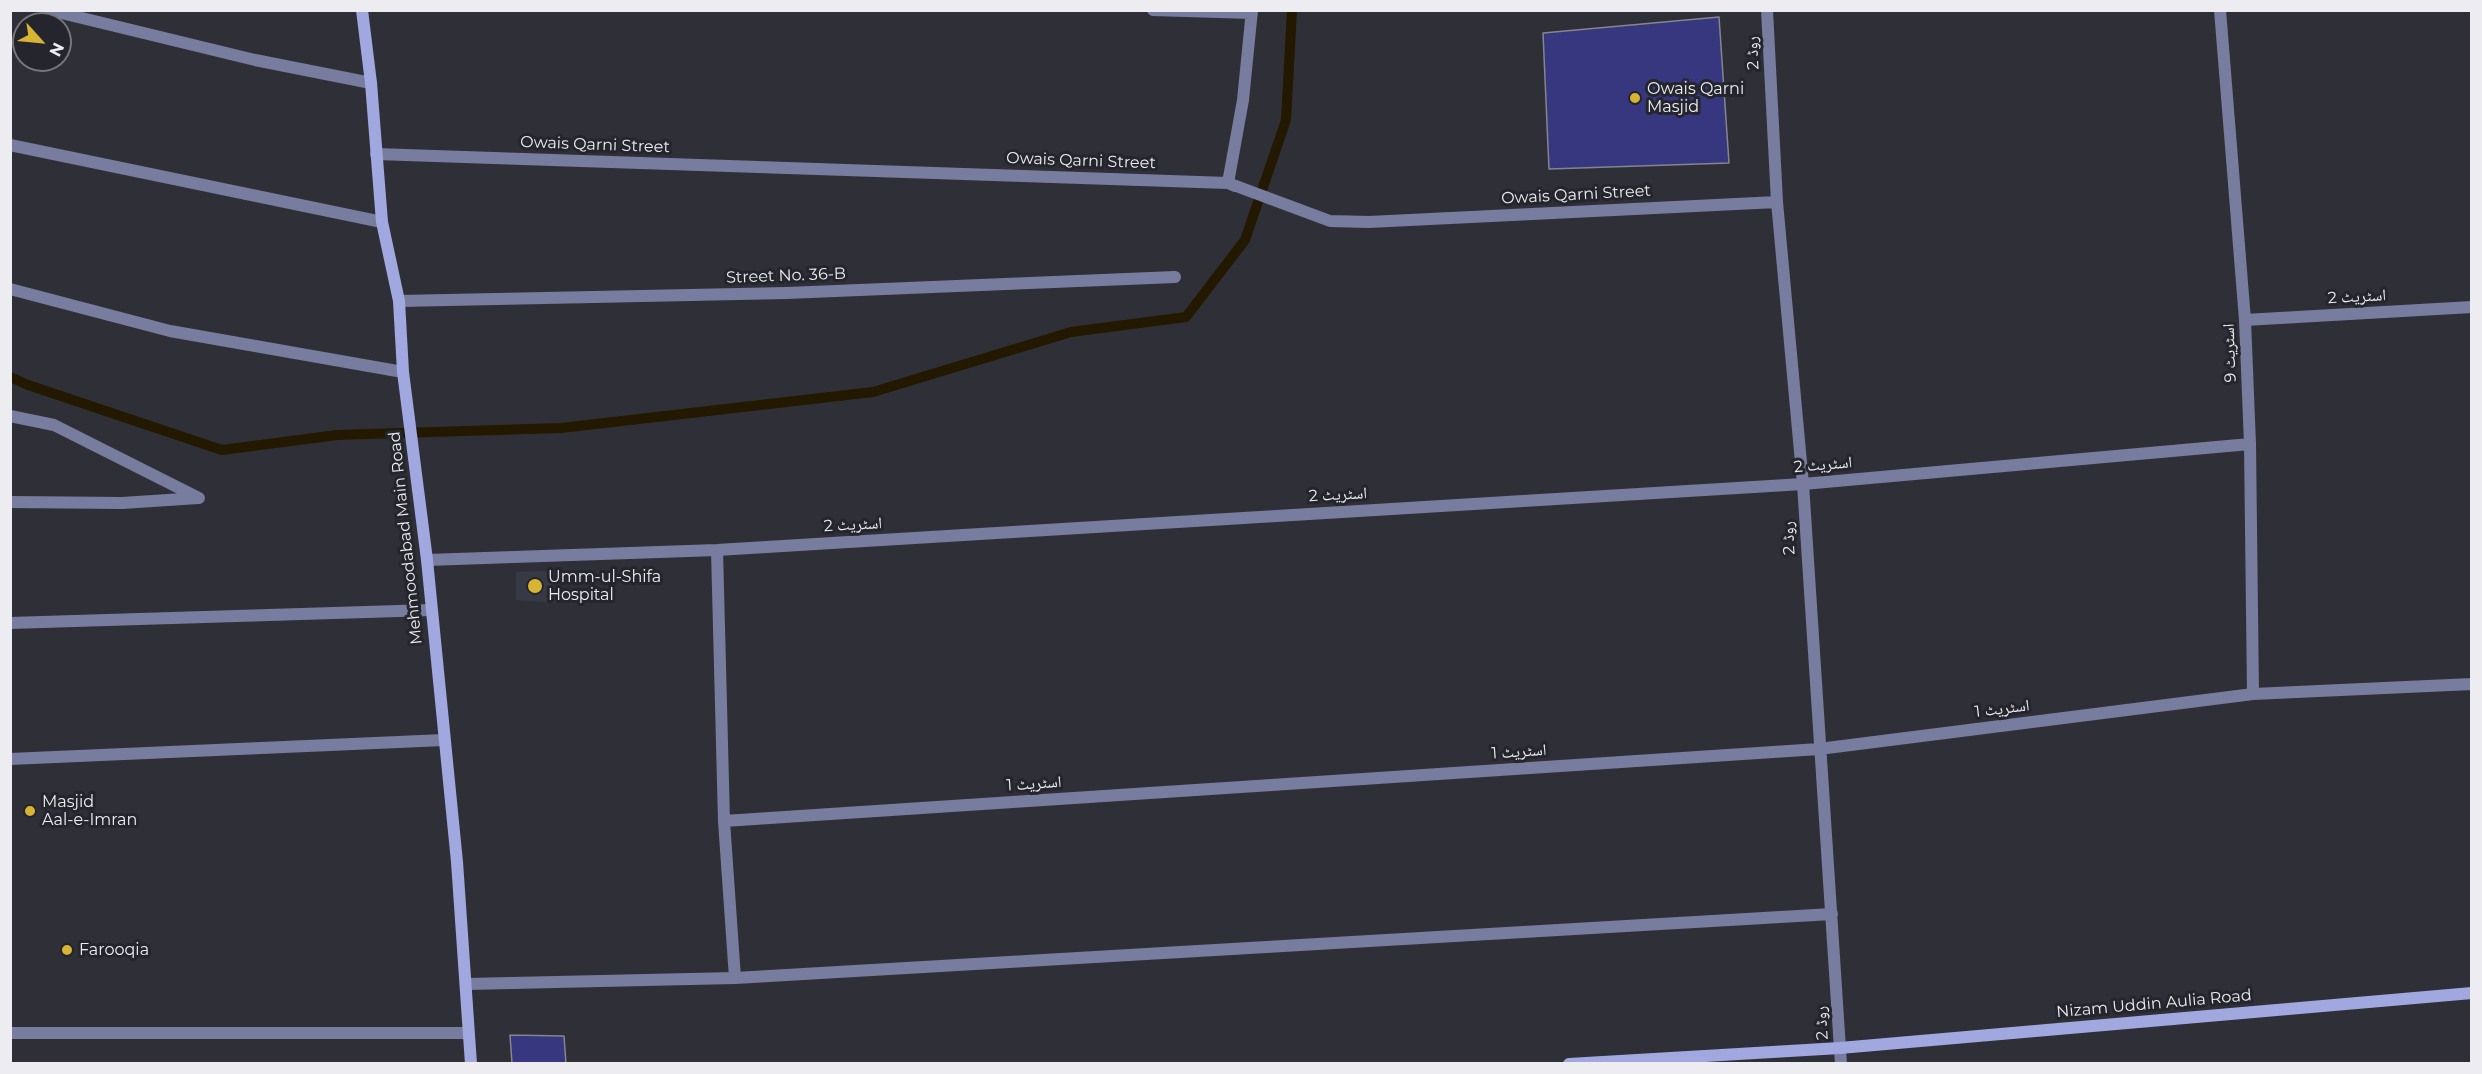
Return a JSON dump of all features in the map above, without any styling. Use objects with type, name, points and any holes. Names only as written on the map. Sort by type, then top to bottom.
[{"type":"main road","name":"Mehmoodabad Main Road","points":[[362,10],[382,222],[399,301],[403,372],[427,560],[466,984],[471,1064]]},
{"type":"main road","name":"Nizam Uddin Aulia Road","points":[[1569,1064],[1840,1048],[2472,993]]},
{"type":"street","points":[[49,10],[255,60],[370,83]]},
{"type":"street","points":[[1153,10],[1252,12],[1243,100],[1228,183],[1252,195]]},
{"type":"street","name":"روڈ 2","points":[[1767,10],[1777,202],[1803,484],[1841,1064]]},
{"type":"street","name":"اسٹریٹ 9","points":[[2220,10],[2245,320],[2250,444],[2253,694]]},
{"type":"street","points":[[10,145],[382,222]]},
{"type":"street","name":"Owais Qarni Street","points":[[376,154],[1228,183],[1330,221],[1341,222],[1777,202]]},
{"type":"street","name":"Street No. 36-B","points":[[399,301],[788,293],[1174,277]]},
{"type":"street","points":[[10,289],[170,331],[403,372]]},
{"type":"street","name":"اسٹریٹ 2","points":[[2245,320],[2472,307]]},
{"type":"street","points":[[10,416],[54,424],[199,498],[122,503],[10,502]]},
{"type":"street","name":"اسٹریٹ 2","points":[[427,560],[717,550],[1803,484],[2250,444]]},
{"type":"street","points":[[717,550],[724,820],[735,978]]},
{"type":"street","points":[[10,623],[431,609]]},
{"type":"street","name":"اسٹریٹ 1","points":[[724,820],[1819,748],[2253,694],[2472,684]]},
{"type":"street","points":[[10,759],[444,740]]},
{"type":"street","points":[[466,984],[735,978],[1832,914]]},
{"type":"street","points":[[10,1033],[468,1033]]},
{"type":"shaded area","name":"Umm-ul-Shifa Hospital","points":[[553,571],[556,603],[516,600],[516,572]]},
{"type":"building","name":"Owais Qarni Masjid","points":[[1719,17],[1729,163],[1549,169],[1543,33]]},
{"type":"building","points":[[510,1035],[564,1036],[566,1064],[512,1064]]},
{"type":"waterway","points":[[10,377],[222,450],[337,435],[561,428],[873,392],[1071,332],[1186,317],[1245,240],[1286,120],[1292,10]]},
{"type":"place","name":"Owais Qarni Masjid","points":[[1635,98]]},
{"type":"place","name":"Umm-ul-Shifa Hospital","points":[[535,586]]},
{"type":"place","name":"Masjid Aal-e-Imran","points":[[30,811]]},
{"type":"place","name":"Farooqia","points":[[67,950]]}]
